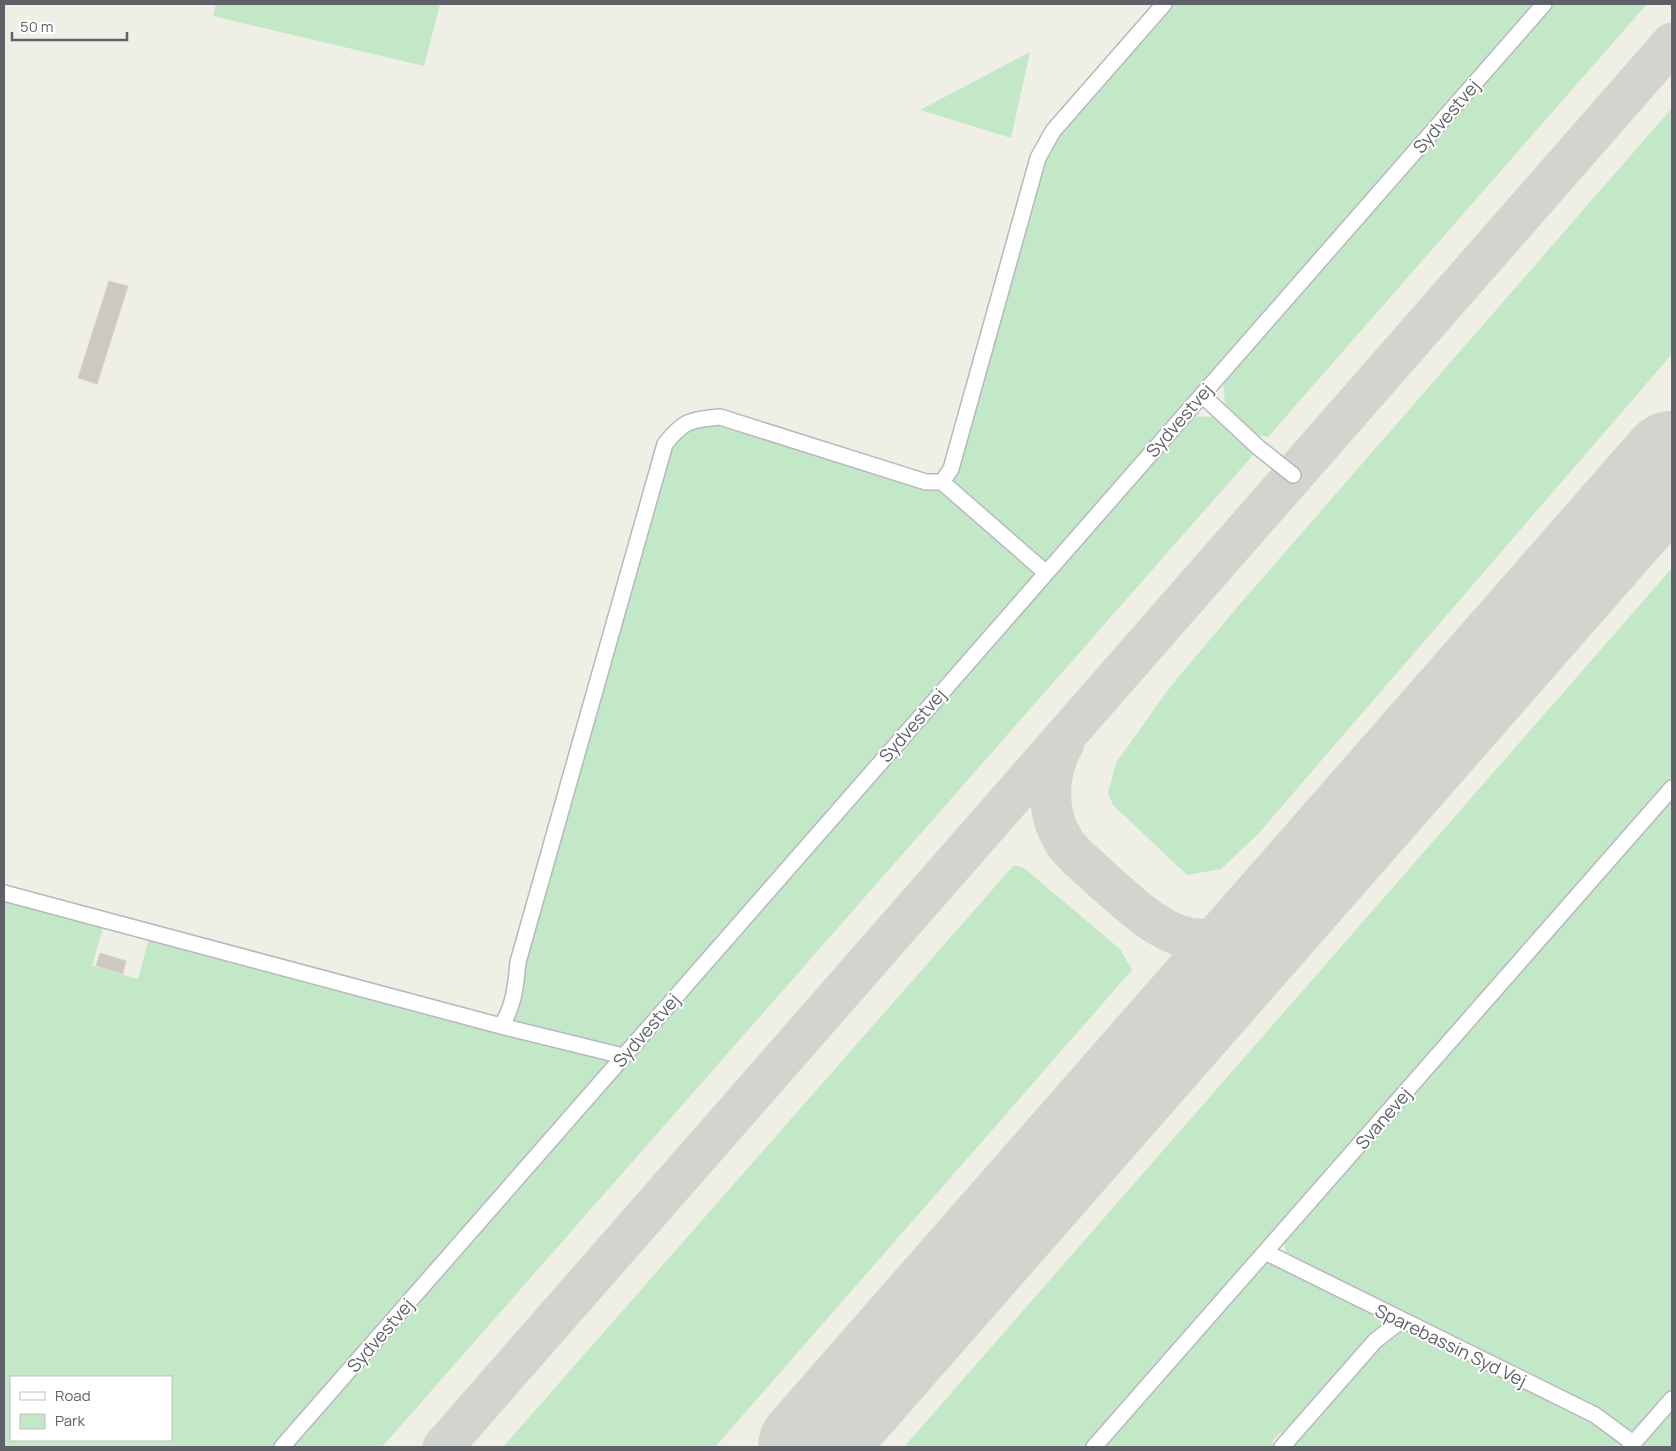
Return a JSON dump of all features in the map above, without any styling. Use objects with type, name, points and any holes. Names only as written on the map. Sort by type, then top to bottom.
[{"type":"lane","points":[[942,482],[950,470],[1038,158],[1053,131],[1164,4]]},
{"type":"lane","name":"Sydvestvej","points":[[282,1447],[1045,572],[1544,4]]},
{"type":"lane","points":[[1202,395],[1259,448],[1293,475]]},
{"type":"lane","points":[[501,1026],[508,1016],[516,985],[518,962],[665,444],[678,427],[696,419],[720,417],[926,482],[942,482],[1045,572]]},
{"type":"lane","name":"Svanevej","points":[[1094,1447],[1672,788]]},
{"type":"lane","points":[[4,894],[501,1026],[623,1056]]},
{"type":"lane","name":"Sparebassin Syd Vej","points":[[1265,1252],[1595,1415],[1632,1445]]},
{"type":"lane","points":[[1282,1447],[1375,1342],[1402,1320]]},
{"type":"lane","points":[[1632,1445],[1672,1399]]},
{"type":"green space","points":[[216,4],[440,4],[424,66],[213,16]]},
{"type":"green space","points":[[1170,4],[1538,4],[1043,564],[949,481],[1040,166],[1057,133]]},
{"type":"green space","points":[[1553,4],[1647,4],[1268,437],[1254,434],[1225,405],[1223,382]]},
{"type":"green space","points":[[1030,52],[1011,138],[920,110]]},
{"type":"green space","points":[[1672,108],[1672,354],[1258,834],[1221,869],[1187,875],[1113,805],[1108,793],[1116,763],[1171,686],[1239,605]]},
{"type":"green space","points":[[1191,416],[1213,417],[1254,454],[382,1447],[292,1447]]},
{"type":"green space","points":[[718,422],[940,487],[1036,572],[620,1052],[510,1024],[525,958],[669,445],[677,433]]},
{"type":"green space","points":[[1672,568],[1672,782],[1089,1447],[904,1447]]},
{"type":"green space","points":[[1672,795],[1672,1388],[1641,1426],[1630,1431],[1292,1262],[1288,1256],[1284,1241],[1285,1237]]},
{"type":"green space","points":[[1014,865],[1024,868],[1120,949],[1132,970],[715,1447],[503,1447]]},
{"type":"green space","points":[[4,898],[104,924],[92,966],[138,979],[149,938],[608,1057],[609,1062],[272,1447],[4,1447]]},
{"type":"green space","points":[[1271,1260],[1388,1320],[1290,1428],[1280,1433],[1273,1440],[1273,1447],[1100,1447],[1263,1262]]},
{"type":"green space","points":[[1408,1328],[1578,1412],[1621,1442],[1620,1447],[1290,1447],[1378,1343],[1397,1330]]},
{"type":"green space","points":[[1672,1411],[1672,1447],[1641,1447]]},
{"type":"building","points":[[109,281],[128,286],[97,384],[78,378]]},
{"type":"building","points":[[100,953],[126,961],[123,974],[96,966]]},
{"type":"taxiway","points":[[443,1447],[1672,43]]},
{"type":"taxiway","points":[[1064,743],[1055,763],[1051,784],[1051,807],[1057,828],[1064,842],[1076,856],[1135,909],[1167,930],[1182,936],[1198,939],[1207,940],[1234,936],[1268,924]]},
{"type":"runway","points":[[810,1447],[1672,463]]}]
